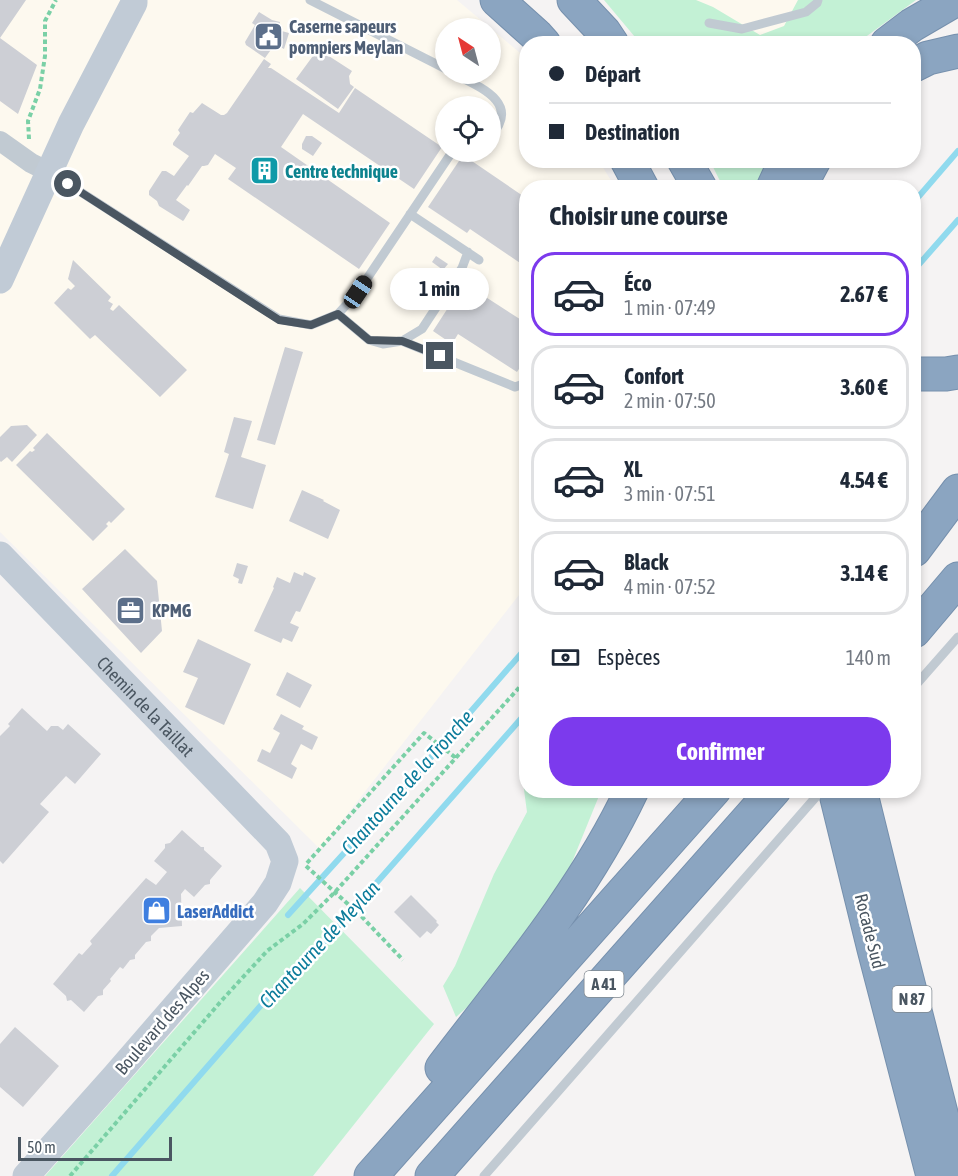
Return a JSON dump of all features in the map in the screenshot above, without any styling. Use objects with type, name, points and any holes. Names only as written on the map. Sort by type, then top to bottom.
[{"type":"highway","points":[[496,0],[538,36]]},
{"type":"highway","points":[[574,0],[607,36]]},
{"type":"highway","points":[[897,36],[955,0]]},
{"type":"highway","points":[[921,62],[958,51]]},
{"type":"highway","points":[[921,374],[958,372]]},
{"type":"highway","points":[[921,540],[958,490]]},
{"type":"highway","points":[[921,554],[958,511]]},
{"type":"highway","points":[[921,623],[958,579]]},
{"type":"highway","points":[[359,1176],[546,931],[598,854],[628,798]]},
{"type":"highway","name":"A 41","points":[[371,1176],[707,798]]},
{"type":"highway","name":"A 41","points":[[432,1176],[767,798]]},
{"type":"highway","name":"Rocade Sud","points":[[843,798],[859,818],[874,948],[933,1176]]},
{"type":"highway","name":"N 87","points":[[859,818],[896,936],[957,1176]]},
{"type":"street","points":[[0,280],[40,168],[135,1]]},
{"type":"street","points":[[0,141],[40,168]]},
{"type":"street","name":"Chemin de la Taillat","points":[[0,555],[257,820],[295,863]]},
{"type":"street","name":"Boulevard des Alpes","points":[[26,1176],[265,903],[295,863]]},
{"type":"lane","points":[[310,0],[435,63]]},
{"type":"lane","points":[[709,23],[742,29],[806,12],[818,0]]},
{"type":"lane","points":[[473,84],[492,96]]},
{"type":"lane","points":[[40,168],[279,320],[311,325],[338,314],[358,292],[445,162]]},
{"type":"lane","points":[[410,214],[479,260]]},
{"type":"lane","points":[[338,314],[369,340],[383,344],[402,341],[422,329],[462,268],[468,252]]},
{"type":"lane","points":[[402,341],[515,387],[519,386]]},
{"type":"lane","points":[[921,679],[958,637]]},
{"type":"lane","points":[[484,1176],[815,798]]},
{"type":"path","points":[[40,168],[28,121],[40,89],[45,56],[45,21],[56,0]]},
{"type":"path","points":[[70,1176],[267,951],[303,924],[334,892],[519,688]]},
{"type":"path","points":[[295,863],[424,733],[456,758]]},
{"type":"path","points":[[314,873],[361,916],[403,960]]},
{"type":"shaded area","points":[[0,0],[457,0],[478,18],[435,18],[435,84],[501,84],[501,37],[519,52],[519,168],[603,168],[611,180],[519,180],[519,595],[320,849],[0,532]]},
{"type":"shaded area","points":[[620,0],[891,0],[808,36],[759,36]]},
{"type":"green space","points":[[604,0],[696,0],[713,7],[760,35],[784,26],[798,0],[916,0],[867,36],[634,36]]},
{"type":"green space","points":[[714,168],[764,168],[758,180],[720,180]]},
{"type":"green space","points":[[525,798],[598,798],[568,872],[482,994],[456,1017],[443,986],[455,966],[494,874],[527,812]]},
{"type":"green space","points":[[300,888],[434,1024],[313,1176],[45,1176]]},
{"type":"building","points":[[0,0],[26,0],[0,38]]},
{"type":"building","name":"Caserne sapeurs pompiers Meylan","points":[[259,12],[280,22],[278,30],[289,33],[284,49],[275,44],[265,58],[245,42],[255,25],[252,23]]},
{"type":"building","points":[[0,38],[37,65],[18,114],[0,101]]},
{"type":"building","points":[[318,49],[352,71],[349,76],[350,84],[354,87],[338,109],[296,79]]},
{"type":"building","name":"Centre technique","points":[[264,59],[271,64],[268,68],[339,113],[355,88],[435,142],[435,158],[414,189],[303,114],[281,147],[390,223],[359,269],[228,179],[236,168],[215,154],[208,165],[202,166],[176,200],[190,210],[183,221],[159,206],[157,201],[149,195],[149,191],[162,171],[174,176],[189,156],[173,143],[180,133],[178,130],[190,112],[193,113],[202,103],[221,115],[227,113]]},
{"type":"building","points":[[306,136],[312,136],[322,143],[313,156],[302,149]]},
{"type":"building","points":[[458,162],[473,162],[519,193],[519,262],[470,229],[467,233],[428,207]]},
{"type":"building","points":[[436,256],[448,264],[443,270],[432,262]]},
{"type":"building","points":[[73,260],[111,297],[108,301],[113,304],[110,309],[113,311],[119,305],[187,370],[160,397],[95,335],[90,339],[54,303],[68,288],[71,290],[75,286],[68,279]]},
{"type":"building","points":[[464,283],[519,318],[519,369],[517,372],[458,334],[452,344],[433,331]]},
{"type":"building","points":[[285,347],[303,352],[275,445],[257,440]]},
{"type":"building","points":[[234,417],[252,421],[241,457],[266,465],[253,509],[215,497],[229,454],[224,452]]},
{"type":"building","points":[[27,425],[37,435],[12,462],[7,457],[1,462],[0,437],[11,426]]},
{"type":"building","points":[[47,433],[125,509],[111,523],[109,521],[106,524],[108,526],[93,541],[16,465],[30,451],[35,450],[33,448]]},
{"type":"building","points":[[302,490],[340,510],[328,539],[289,521]]},
{"type":"building","name":"KPMG","points":[[125,549],[157,581],[162,631],[141,653],[82,589]]},
{"type":"building","points":[[237,563],[248,566],[242,584],[238,583],[239,579],[233,576]]},
{"type":"building","points":[[294,572],[303,576],[304,572],[316,578],[300,612],[296,611],[290,623],[299,627],[292,642],[283,638],[281,643],[254,631],[277,577],[290,583]]},
{"type":"building","points":[[198,639],[251,664],[224,725],[185,707],[198,678],[183,672]]},
{"type":"building","points":[[287,672],[312,685],[300,708],[276,695]]},
{"type":"building","points":[[22,708],[47,731],[51,726],[58,726],[63,730],[68,724],[101,754],[75,784],[66,776],[40,804],[49,812],[3,864],[0,861],[0,736]]},
{"type":"building","points":[[281,714],[304,726],[302,729],[318,737],[312,750],[301,744],[291,764],[297,768],[292,779],[257,761],[262,749],[270,753],[280,733],[273,729]]},
{"type":"building","points":[[182,830],[201,847],[204,847],[204,850],[222,866],[210,880],[210,884],[205,885],[194,897],[185,889],[181,894],[182,926],[159,928],[151,936],[151,941],[146,942],[135,955],[135,959],[130,960],[123,969],[120,967],[103,990],[103,995],[98,996],[84,1012],[71,1000],[67,1001],[66,996],[53,984],[79,953],[82,955],[92,944],[90,941],[146,878],[156,885],[167,872],[154,861],[165,848],[165,844],[170,843]]},
{"type":"building","points":[[411,895],[439,925],[431,934],[427,931],[420,938],[394,912]]},
{"type":"building","points":[[15,1027],[59,1066],[23,1107],[0,1087],[0,1044]]},
{"type":"waterway","name":"Chantourne de la Tronche","points":[[921,194],[958,151]]},
{"type":"waterway","name":"Chantourne de Meylan","points":[[921,262],[958,220]]},
{"type":"waterway","name":"Chantourne de la Tronche","points":[[288,915],[519,656]]},
{"type":"waterway","name":"Chantourne de Meylan","points":[[112,1176],[290,972],[320,947],[519,721]]},
{"type":"place","name":"Caserne sapeurs pompiers Meylan","points":[[268,36]]},
{"type":"place","name":"Centre technique","points":[[264,171]]},
{"type":"place","name":"KPMG","points":[[131,610]]},
{"type":"place","name":"LaserAddict","points":[[156,911]]},
{"type":"route","points":[[68,184],[279,320],[311,325],[338,314],[369,340],[402,341],[440,356]]}]
